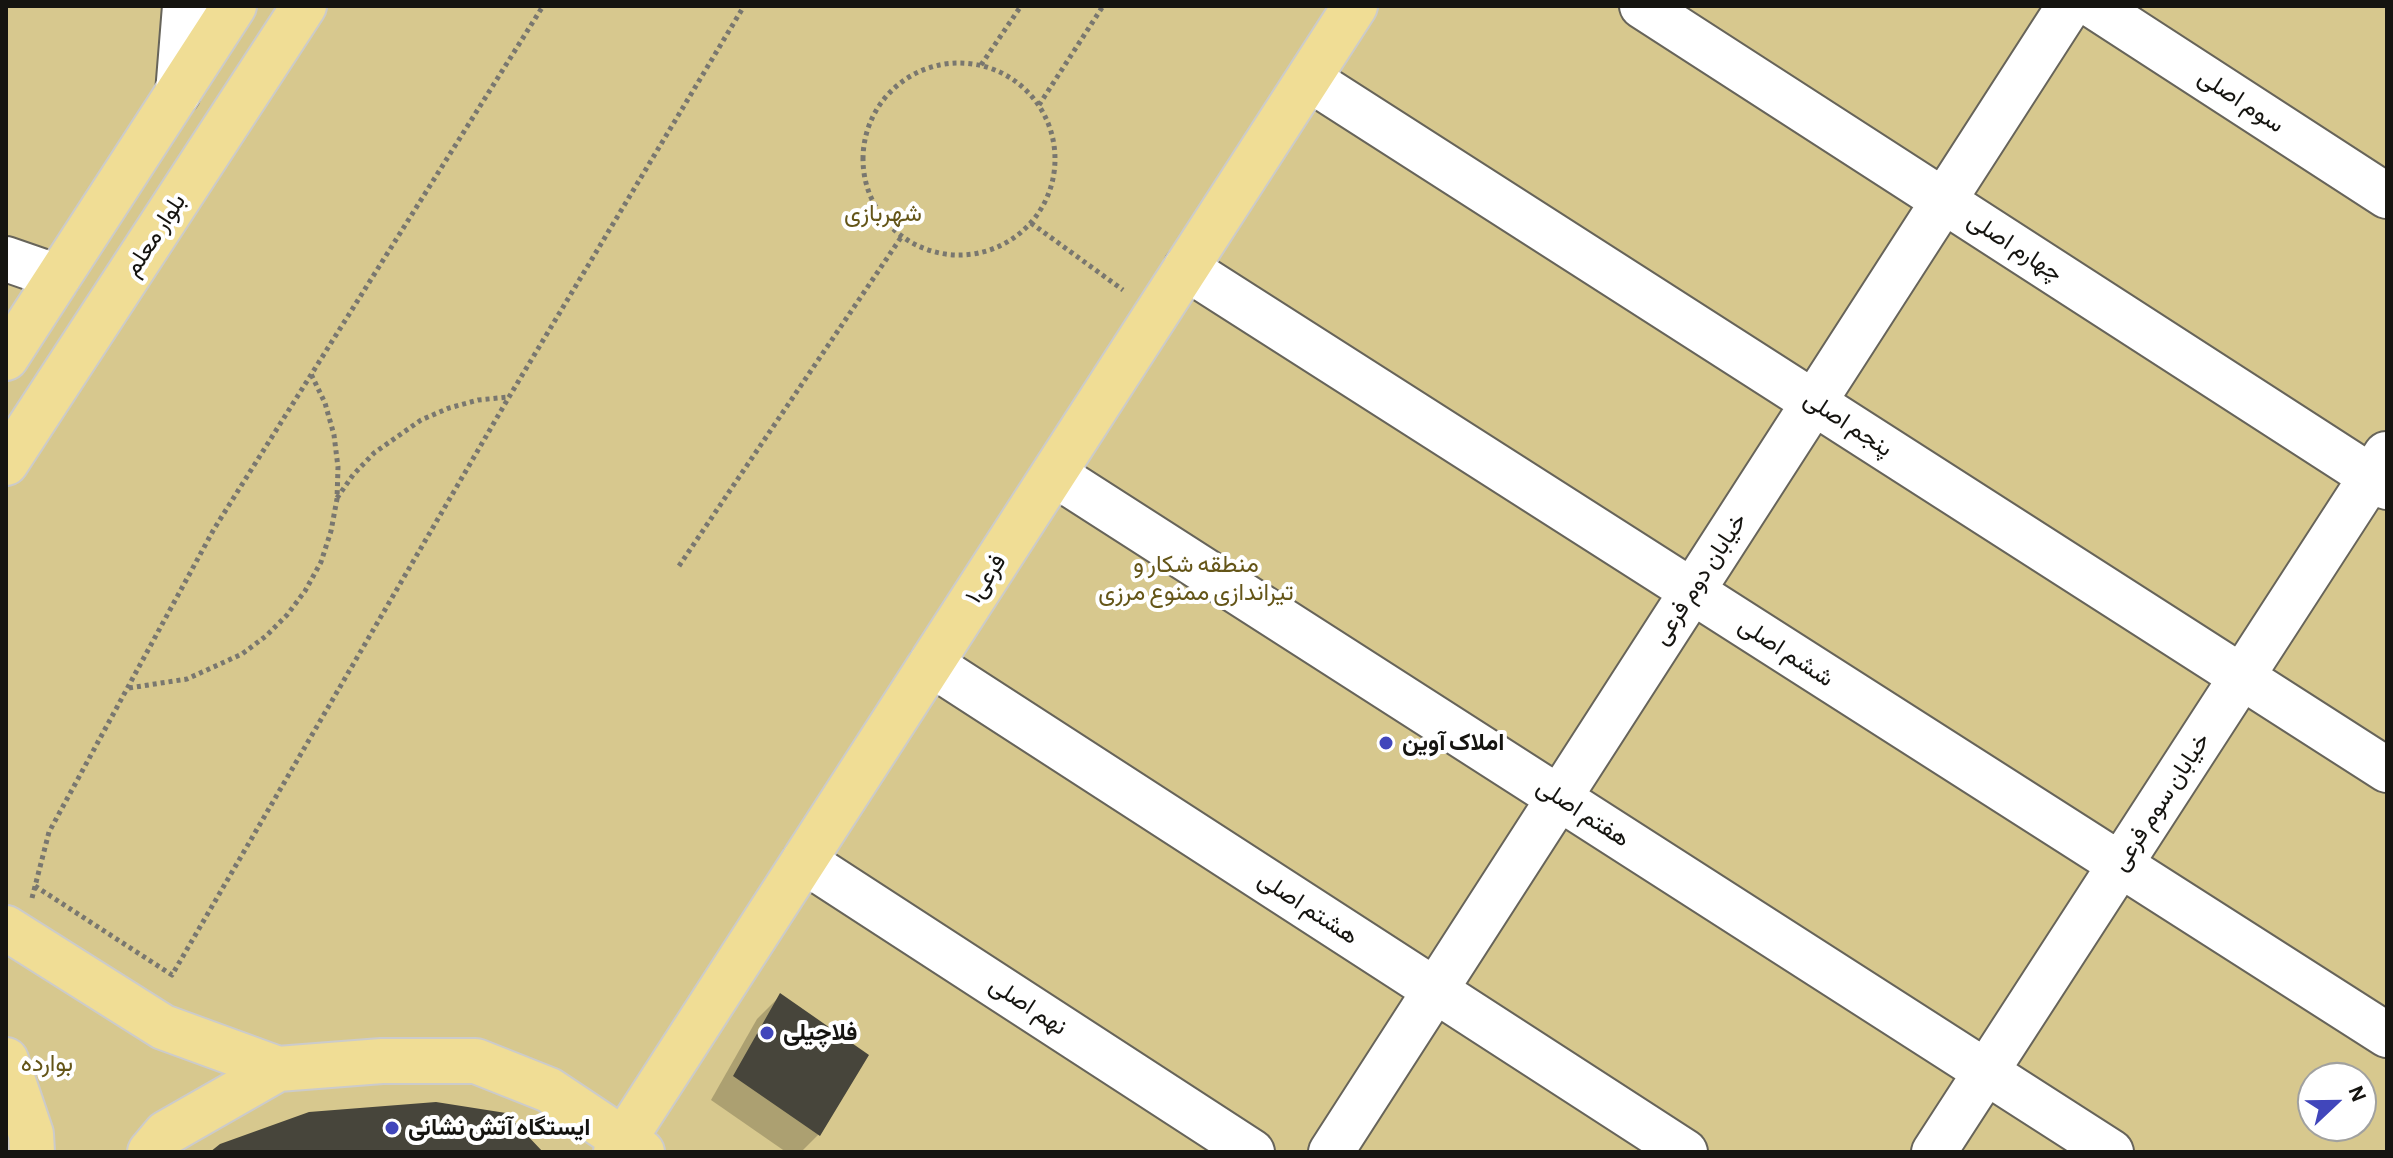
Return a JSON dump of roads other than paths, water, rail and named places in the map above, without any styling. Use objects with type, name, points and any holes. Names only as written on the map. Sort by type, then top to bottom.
[{"type":"main road","points":[[6,358],[234,6]]},
{"type":"main road","name":"بلوار معلم","points":[[6,463],[304,6]]},
{"type":"main road","name":"فرعی۱","points":[[627,1148],[804,861],[1355,6]]},
{"type":"main road","points":[[14,933],[163,1027],[278,1069],[382,1061],[476,1061],[549,1090],[627,1148]]},
{"type":"main road","points":[[6,1060],[31,1134],[32,1152]]},
{"type":"main road","points":[[150,1152],[166,1133],[278,1069]]},
{"type":"street","points":[[178,93],[185,6]]},
{"type":"street","name":"چهارم اصلی","points":[[1642,6],[1943,201],[2382,472]]},
{"type":"street","name":"خیابان دوم فرعی","points":[[1331,1152],[2069,6]]},
{"type":"street","name":"سوم اصلی","points":[[2094,6],[2387,196]]},
{"type":"street","name":"پنجم اصلی","points":[[1309,79],[2387,770]]},
{"type":"street","points":[[6,259],[58,277]]},
{"type":"street","name":"ششم اصلی","points":[[1186,268],[2387,1035]]},
{"type":"street","name":"خیابان سوم فرعی","points":[[1934,1152],[2242,677],[2382,472]]},
{"type":"street","name":"هفتم اصلی","points":[[1054,474],[2111,1152]]},
{"type":"street","name":"هشتم اصلی","points":[[931,664],[1685,1152]]},
{"type":"street","name":"نهم اصلی","points":[[804,861],[1252,1152]]},
{"type":"place","name":"املاک آوین","points":[[1386,743]]},
{"type":"place","name":"فلاچیلی","points":[[767,1033]]},
{"type":"place","name":"ایستگاه آتش نشانی","points":[[392,1128]]},
{"type":"park label","name":"شهربازی","points":[[883,214]]},
{"type":"park label","name":"منطقه شکار و تیراندازی ممنوع مرزی","points":[[1196,579]]},
{"type":"park label","name":"بوارده","points":[[47,1064]]}]
